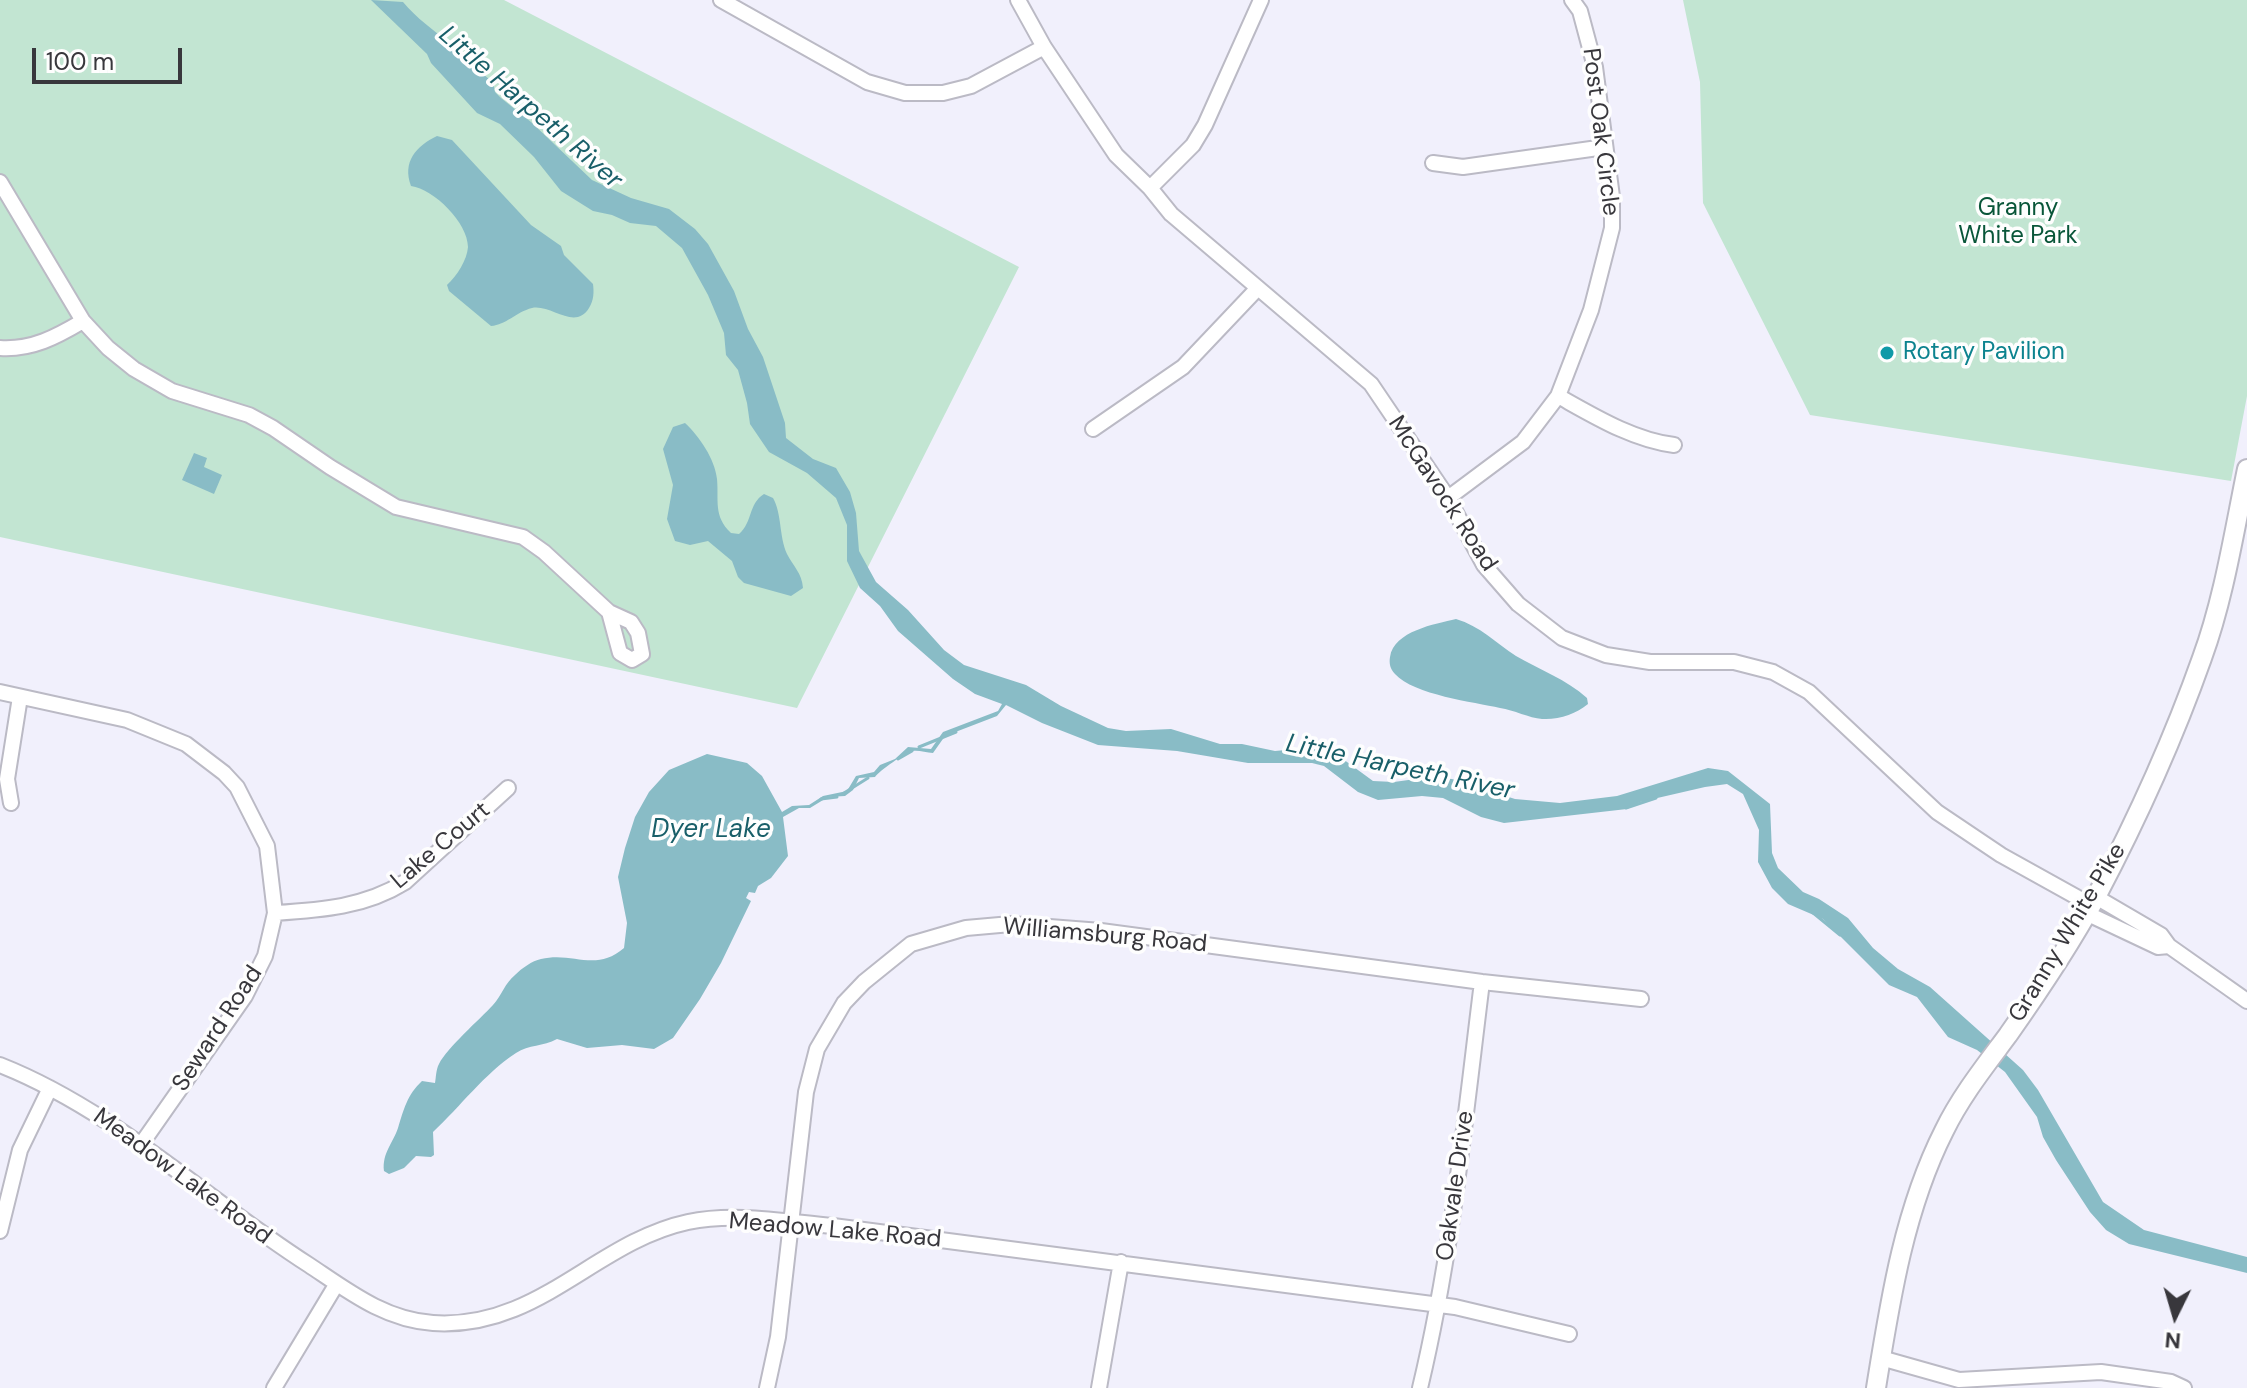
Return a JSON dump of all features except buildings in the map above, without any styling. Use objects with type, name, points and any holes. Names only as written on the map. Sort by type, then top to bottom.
[{"type":"main road","name":"Granny White Pike","points":[[1876,1388],[1902,1250],[1916,1200],[1944,1130],[1969,1087],[2037,994],[2091,905],[2137,814],[2203,656],[2247,469]]},
{"type":"street","points":[[721,0],[867,82],[905,93],[943,93],[971,86],[1044,47]]},
{"type":"street","name":"McGavock Road","points":[[1018,0],[1044,47],[1116,155],[1171,214],[1371,384],[1448,498],[1484,565],[1518,604],[1562,638],[1606,655],[1650,662],[1734,662],[1773,672],[1809,692],[1937,812],[2001,855],[2091,905],[2161,935],[2169,946],[2247,1001]]},
{"type":"street","points":[[1150,188],[1193,145],[1205,125],[1261,0]]},
{"type":"street","name":"Post Oak Circle","points":[[1448,498],[1523,442],[1558,396],[1591,310],[1612,228],[1612,197],[1595,67],[1580,11],[1572,0]]},
{"type":"street","points":[[1433,163],[1463,167],[1605,147]]},
{"type":"street","points":[[0,182],[83,321],[117,356],[147,378],[182,394],[249,415],[396,507],[523,537],[544,552],[609,612]]},
{"type":"street","points":[[1093,429],[1183,367],[1257,289]]},
{"type":"street","points":[[0,348],[45,342],[83,321]]},
{"type":"street","points":[[1558,396],[1625,430],[1657,443],[1674,445]]},
{"type":"street","name":"Seward Road","points":[[0,692],[127,720],[186,744],[237,787],[267,846],[275,913],[265,956],[245,996],[140,1146]]},
{"type":"street","points":[[11,803],[7,779],[20,697]]},
{"type":"street","name":"Lake Court","points":[[275,913],[336,909],[391,891],[405,882],[508,788]]},
{"type":"street","name":"Williamsburg Road","points":[[767,1388],[778,1337],[806,1092],[817,1049],[844,1003],[864,982],[911,944],[966,928],[1011,924],[1101,931],[1482,982],[1641,999]]},
{"type":"street","name":"Oakvale Drive","points":[[1420,1388],[1439,1305],[1455,1206],[1482,982]]},
{"type":"street","name":"Meadow Lake Road","points":[[0,1065],[85,1108],[336,1285],[387,1313],[436,1323],[472,1322],[517,1310],[546,1296],[615,1252],[655,1233],[689,1222],[736,1218],[1121,1262],[1439,1305],[1569,1334]]},
{"type":"street","points":[[0,1231],[20,1150],[50,1088]]},
{"type":"street","points":[[1099,1388],[1121,1262]]},
{"type":"street","points":[[274,1388],[336,1285]]},
{"type":"street","points":[[1881,1358],[1959,1380],[2101,1372],[2171,1382],[2184,1388]]},
{"type":"green space","points":[[0,0],[504,0],[1019,267],[797,708],[0,537]]},
{"type":"green space","name":"Granny White Park","points":[[1683,0],[2247,0],[2247,396],[2231,481],[1810,415],[1703,203],[1700,82]]},
{"type":"water","name":"Dyer Lake","points":[[371,0],[403,2],[493,82],[495,92],[501,98],[592,180],[631,198],[669,209],[695,229],[708,244],[734,291],[748,329],[763,357],[785,423],[786,438],[813,459],[836,468],[850,492],[856,513],[859,551],[876,582],[908,610],[944,650],[964,665],[1026,685],[1108,728],[1126,731],[1171,729],[1220,744],[1242,744],[1275,751],[1318,747],[1332,751],[1373,781],[1394,782],[1430,777],[1452,779],[1515,799],[1560,803],[1617,796],[1708,768],[1728,771],[1770,804],[1772,853],[1778,868],[1803,892],[1848,918],[1873,948],[1898,969],[1930,987],[2023,1070],[2038,1090],[2103,1202],[2144,1230],[2247,1257],[2247,1273],[2129,1244],[2106,1230],[2090,1212],[2056,1160],[2043,1137],[2037,1117],[2005,1072],[1977,1050],[1948,1037],[1917,997],[1889,985],[1823,919],[1788,904],[1772,888],[1758,862],[1759,830],[1743,794],[1727,784],[1640,802],[1627,809],[1504,823],[1481,817],[1443,798],[1422,796],[1378,800],[1358,792],[1324,766],[1312,763],[1248,763],[1177,751],[1098,745],[1006,705],[997,716],[945,736],[933,753],[910,752],[875,777],[859,778],[853,790],[845,796],[828,797],[810,808],[799,808],[783,817],[788,856],[771,878],[758,886],[755,893],[749,892],[746,898],[751,901],[721,963],[673,1038],[654,1049],[622,1045],[587,1048],[557,1039],[521,1050],[493,1071],[433,1132],[434,1155],[416,1156],[404,1168],[389,1174],[384,1171],[386,1153],[413,1092],[422,1081],[435,1083],[437,1068],[443,1057],[493,1005],[518,972],[541,959],[603,959],[624,948],[627,923],[618,877],[625,848],[635,817],[649,792],[669,770],[707,754],[747,763],[762,776],[782,812],[792,806],[809,805],[823,796],[847,791],[856,776],[874,772],[908,747],[931,749],[943,732],[998,711],[1002,704],[975,694],[953,679],[898,631],[880,606],[860,588],[847,561],[847,525],[836,498],[807,473],[769,452],[750,424],[738,370],[726,355],[724,333],[708,295],[682,248],[656,226],[630,223],[593,211],[561,191],[534,157],[500,124],[477,113],[431,63],[427,54]]},
{"type":"water","points":[[437,136],[452,140],[531,225],[561,246],[564,255],[593,284],[592,302],[583,314],[570,317],[532,308],[491,326],[449,291],[447,285],[466,257],[466,238],[456,218],[439,200],[411,186],[408,169],[417,150]]},
{"type":"water","points":[[685,423],[710,456],[717,479],[719,514],[731,533],[739,534],[747,524],[759,498],[764,494],[773,498],[784,547],[803,588],[791,596],[744,583],[732,561],[708,541],[690,545],[675,541],[667,519],[673,485],[663,449],[673,427]]},
{"type":"water","points":[[194,453],[207,458],[204,467],[222,475],[214,494],[182,480]]},
{"type":"water","points":[[1456,619],[1473,626],[1516,656],[1570,685],[1587,698],[1588,704],[1561,717],[1537,718],[1430,692],[1404,681],[1393,672],[1390,657],[1399,641],[1417,630]]},
{"type":"waterway","points":[[919,747],[956,732]]},
{"type":"waterway","points":[[898,759],[912,751]]},
{"type":"waterway","points":[[844,793],[868,778]]},
{"type":"waterway","points":[[821,799],[837,797]]},
{"type":"waterway","name":"Little Harpeth River","points":[[1626,808],[1656,798]]},
{"type":"waterway","name":"Little Harpeth River","points":[[1812,912],[1840,935]]},
{"type":"place","name":"Rotary Pavilion","points":[[1887,353]]}]
